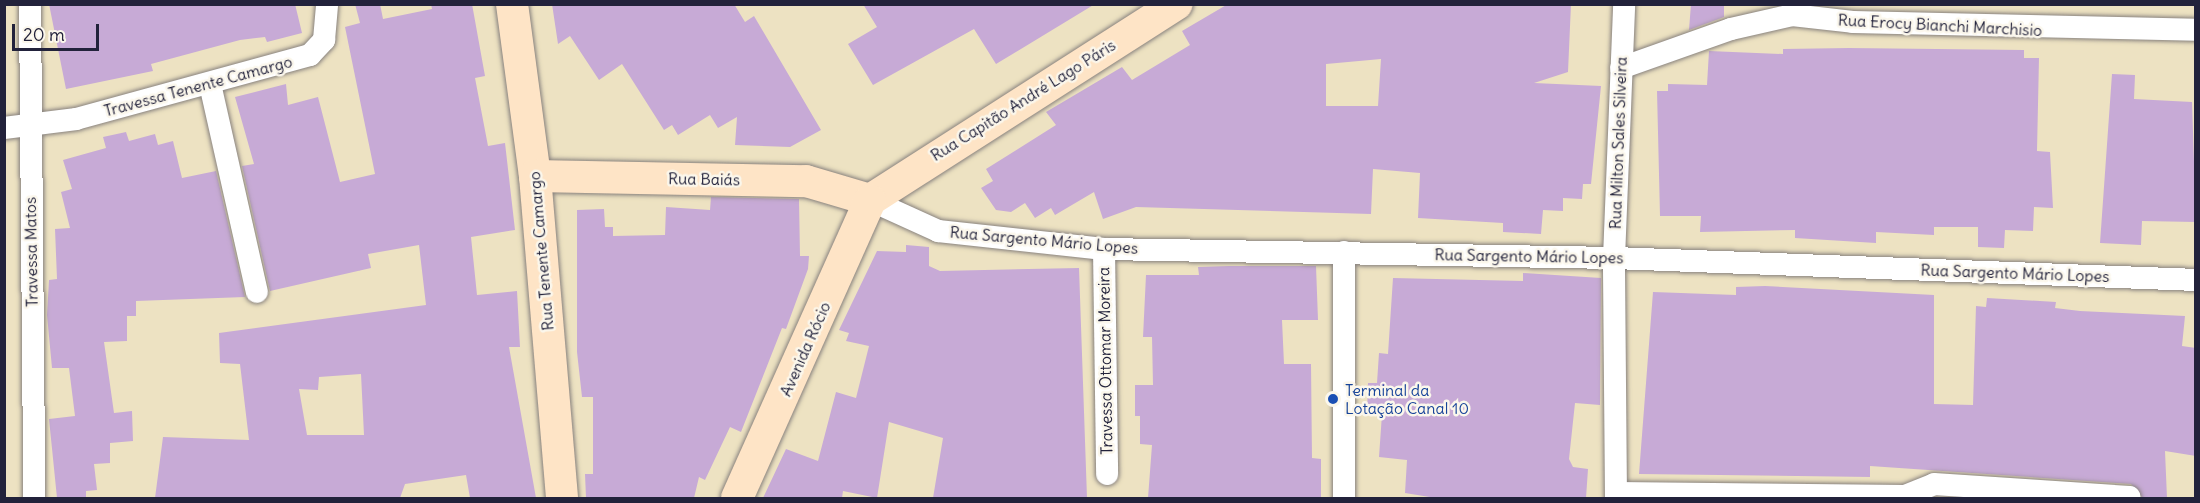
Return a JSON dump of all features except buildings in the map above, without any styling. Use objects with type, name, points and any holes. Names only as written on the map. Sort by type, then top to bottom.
[{"type":"street","name":"Travessa Matos","points":[[30,4],[29,128],[34,498]]},
{"type":"street","name":"Travessa Tenente Camargo","points":[[4,128],[29,128],[210,84],[310,55],[324,40],[327,4]]},
{"type":"street","name":"Rua Tenente Camargo","points":[[512,4],[535,176],[562,498]]},
{"type":"street","name":"Rua Capitão André Lago Páris","points":[[870,200],[1177,4]]},
{"type":"street","name":"Rua Milton Sales Silveira","points":[[1616,496],[1614,258],[1624,4]]},
{"type":"street","name":"Rua Erocy Bianchi Marchisio","points":[[1620,68],[1731,29],[1792,15],[2077,31],[2196,30]]},
{"type":"street","points":[[210,84],[257,292]]},
{"type":"street","name":"Rua Baiás","points":[[535,176],[806,181],[870,200]]},
{"type":"street","name":"Rua Sargento Mário Lopes","points":[[870,200],[938,231],[1104,249],[1614,258],[2196,280]]},
{"type":"street","name":"Avenida Rócio","points":[[737,498],[870,200]]},
{"type":"street","name":"Travessa Ottomar Moreira","points":[[1104,249],[1107,474]]},
{"type":"street","points":[[1344,252],[1344,498]]},
{"type":"street","points":[[1616,496],[1905,496],[1934,484],[2130,497]]},
{"type":"place","name":"Terminal da Lotação Canal 10","points":[[1333,399]]}]
